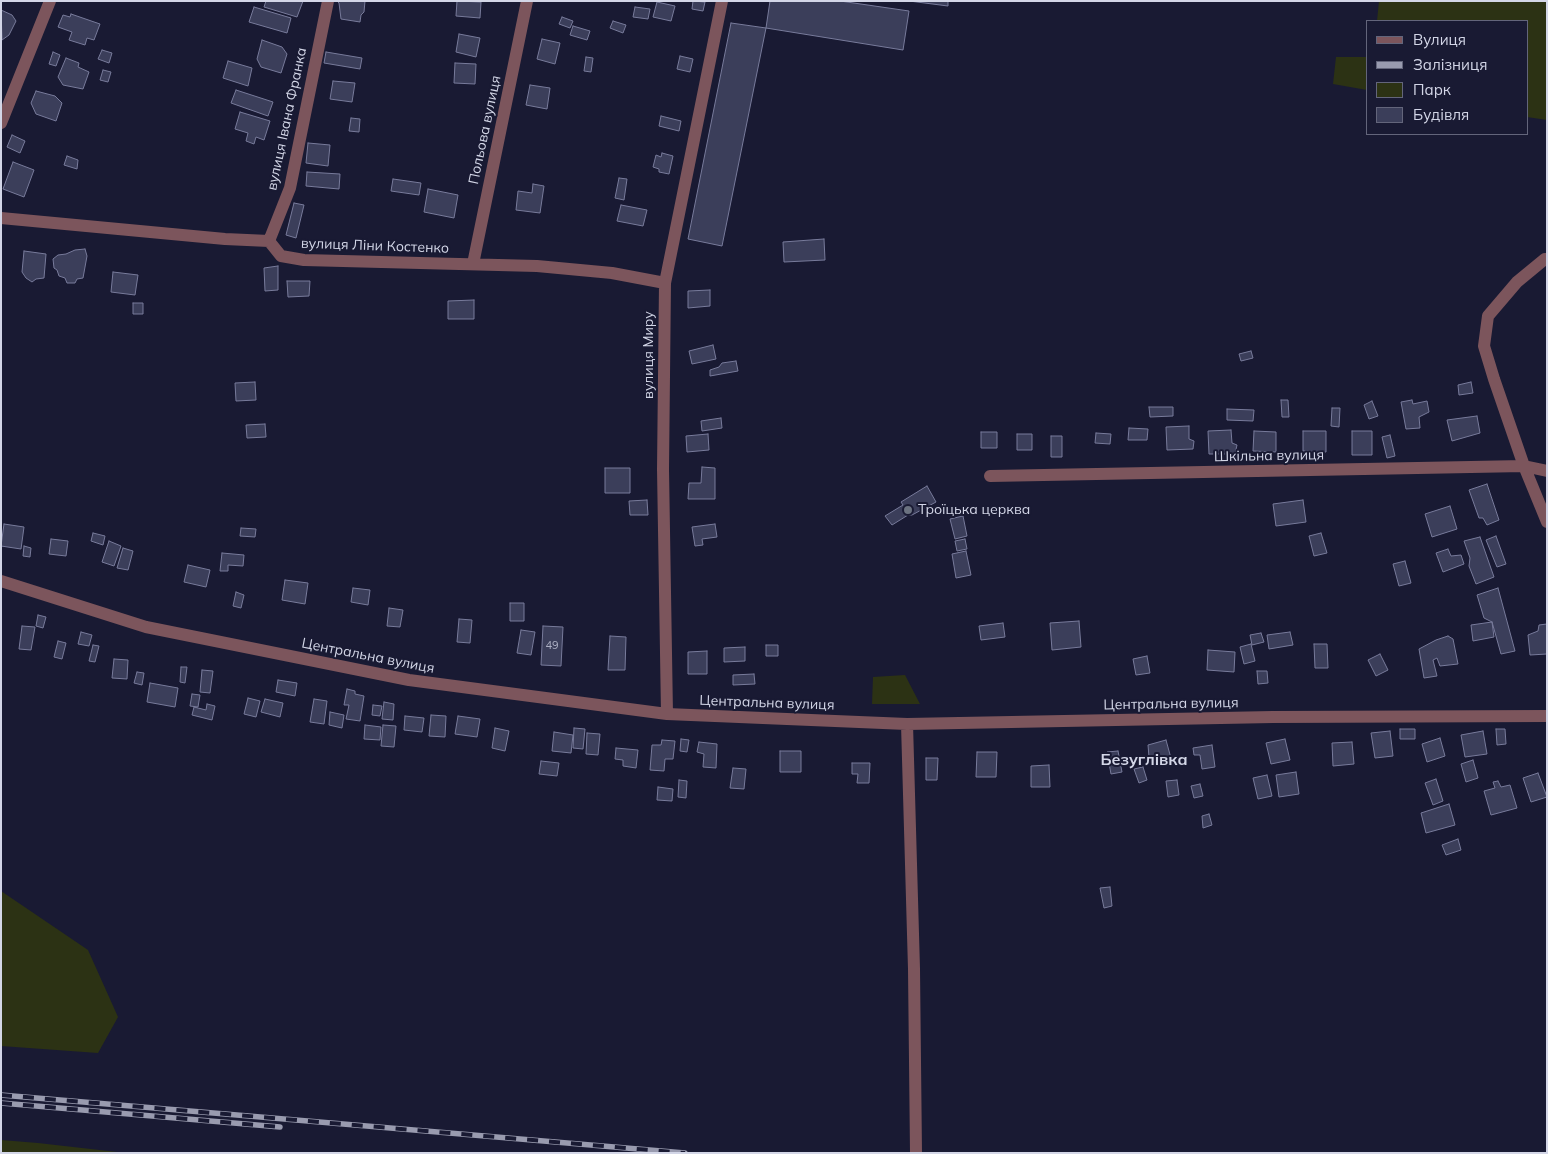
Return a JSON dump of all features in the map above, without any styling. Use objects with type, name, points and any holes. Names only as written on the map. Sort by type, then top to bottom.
[{"type":"street","points":[[1,122],[50,1]]},
{"type":"street","name":"вулиця Івана Франка","points":[[269,241],[290,188],[328,1]]},
{"type":"street","name":"Польова вулиця","points":[[472,264],[526,1]]},
{"type":"street","name":"вулиця Миру","points":[[667,714],[664,282],[722,1]]},
{"type":"street","points":[[1,218],[225,239],[269,241]]},
{"type":"street","name":"вулиця Ліни Костенко","points":[[269,241],[281,256],[304,260],[537,266],[603,272],[664,282]]},
{"type":"street","points":[[1545,259],[1517,282],[1488,316],[1484,346],[1524,466],[1547,522]]},
{"type":"street","name":"Шкільна вулиця","points":[[990,476],[1524,466],[1547,471]]},
{"type":"street","name":"Центральна вулиця","points":[[1,581],[146,627],[409,680],[667,714],[907,724],[1303,716],[1547,716]]},
{"type":"street","points":[[907,724],[914,969],[916,1153]]},
{"type":"green space","points":[[1379,1],[1547,1],[1547,120],[1528,117],[1528,20],[1377,20]]},
{"type":"green space","points":[[1336,57],[1366,57],[1366,90],[1333,84]]},
{"type":"green space","points":[[905,675],[920,704],[872,704],[873,677]]},
{"type":"green space","points":[[1,891],[88,950],[118,1017],[98,1053],[1,1046]]},
{"type":"green space","points":[[1,1140],[38,1143],[126,1153],[1,1153]]},
{"type":"building","points":[[266,1],[303,1],[297,17],[264,7]]},
{"type":"building","points":[[337,1],[365,1],[364,12],[361,15],[360,22],[341,19],[339,3]]},
{"type":"building","points":[[457,1],[481,2],[480,18],[456,16]]},
{"type":"building","points":[[693,1],[705,2],[703,11],[692,9]]},
{"type":"building","points":[[770,1],[840,1],[909,11],[903,50],[766,28]]},
{"type":"building","points":[[909,1],[948,1],[948,6]]},
{"type":"building","points":[[657,2],[675,6],[671,21],[653,17]]},
{"type":"building","points":[[254,7],[291,18],[287,33],[249,22]]},
{"type":"building","points":[[635,7],[650,9],[648,19],[633,17]]},
{"type":"building","points":[[1,10],[12,15],[16,21],[9,35],[2,40]]},
{"type":"building","points":[[71,14],[100,24],[94,40],[87,38],[85,45],[69,40],[72,32],[58,27],[63,15],[70,17]]},
{"type":"building","points":[[562,17],[573,21],[570,28],[559,24]]},
{"type":"building","points":[[613,21],[626,25],[623,33],[610,28]]},
{"type":"building","points":[[731,23],[766,28],[722,246],[688,239]]},
{"type":"building","points":[[573,26],[590,31],[587,40],[570,35]]},
{"type":"building","points":[[459,34],[480,38],[476,57],[456,52]]},
{"type":"building","points":[[542,39],[560,43],[555,64],[537,59]]},
{"type":"building","points":[[262,40],[282,47],[287,54],[281,73],[261,67],[257,59]]},
{"type":"building","points":[[102,50],[112,53],[109,63],[98,59]]},
{"type":"building","points":[[53,52],[60,55],[56,66],[49,64]]},
{"type":"building","points":[[326,52],[362,58],[360,69],[324,63]]},
{"type":"building","points":[[680,56],[693,59],[690,72],[677,69]]},
{"type":"building","points":[[586,57],[593,58],[591,72],[584,71]]},
{"type":"building","points":[[66,58],[79,63],[78,67],[89,72],[83,89],[63,85],[58,77]]},
{"type":"building","points":[[228,61],[252,68],[248,86],[223,78]]},
{"type":"building","points":[[455,63],[476,64],[475,84],[454,83]]},
{"type":"building","points":[[103,70],[111,72],[108,82],[100,80]]},
{"type":"building","points":[[333,81],[355,83],[352,102],[330,99]]},
{"type":"building","points":[[530,85],[550,88],[547,109],[526,105]]},
{"type":"building","points":[[236,90],[273,102],[268,116],[231,103]]},
{"type":"building","points":[[36,91],[55,96],[62,103],[56,121],[36,114],[31,103]]},
{"type":"building","points":[[240,112],[270,121],[264,140],[256,137],[254,144],[246,141],[248,133],[235,129]]},
{"type":"building","points":[[661,116],[681,121],[679,131],[659,126]]},
{"type":"building","points":[[351,118],[360,119],[359,132],[349,131]]},
{"type":"building","points":[[12,135],[25,141],[20,153],[7,147]]},
{"type":"building","points":[[308,143],[330,145],[328,166],[306,163]]},
{"type":"building","points":[[662,153],[673,156],[669,174],[659,172],[659,169],[653,167],[656,155],[661,157]]},
{"type":"building","points":[[67,156],[78,160],[77,169],[64,165]]},
{"type":"building","points":[[13,162],[34,170],[24,197],[3,189]]},
{"type":"building","points":[[307,172],[340,174],[339,189],[306,186]]},
{"type":"building","points":[[619,178],[627,179],[624,200],[615,198]]},
{"type":"building","points":[[393,179],[421,183],[419,195],[391,191]]},
{"type":"building","points":[[533,184],[544,186],[540,213],[516,210],[518,191],[532,193]]},
{"type":"building","points":[[428,189],[458,195],[454,218],[424,212]]},
{"type":"building","points":[[294,203],[304,205],[296,238],[286,235]]},
{"type":"building","points":[[621,205],[647,210],[643,226],[617,221]]},
{"type":"building","points":[[824,239],[825,260],[784,262],[783,242]]},
{"type":"building","points":[[85,249],[87,256],[83,278],[77,279],[75,283],[67,283],[65,278],[59,276],[54,268],[53,259],[58,255]]},
{"type":"building","points":[[24,251],[46,254],[44,278],[36,279],[32,282],[26,278],[22,272]]},
{"type":"building","points":[[278,266],[278,290],[265,291],[264,268]]},
{"type":"building","points":[[113,272],[138,275],[135,295],[111,292]]},
{"type":"building","points":[[287,281],[310,281],[309,296],[288,297]]},
{"type":"building","points":[[710,290],[710,306],[688,308],[688,291]]},
{"type":"building","points":[[474,300],[474,319],[448,319],[448,301]]},
{"type":"building","points":[[133,303],[143,303],[143,314],[133,314]]},
{"type":"building","points":[[713,345],[716,359],[692,364],[689,351]]},
{"type":"building","points":[[1251,351],[1253,358],[1241,361],[1239,354]]},
{"type":"building","points":[[736,361],[738,371],[710,376],[710,370],[719,367],[722,363]]},
{"type":"building","points":[[255,382],[256,400],[236,401],[235,383]]},
{"type":"building","points":[[1471,382],[1473,393],[1459,395],[1458,385]]},
{"type":"building","points":[[1281,400],[1288,400],[1289,417],[1282,417]]},
{"type":"building","points":[[1412,400],[1413,404],[1427,401],[1429,412],[1419,417],[1420,428],[1406,429],[1401,402]]},
{"type":"building","points":[[1372,401],[1378,416],[1369,419],[1364,405]]},
{"type":"building","points":[[1149,407],[1173,407],[1173,416],[1150,417]]},
{"type":"building","points":[[1332,408],[1340,408],[1339,427],[1331,426]]},
{"type":"building","points":[[1227,409],[1254,410],[1253,421],[1227,420]]},
{"type":"building","points":[[1477,416],[1480,433],[1452,441],[1447,420]]},
{"type":"building","points":[[721,418],[722,428],[702,431],[701,421]]},
{"type":"building","points":[[265,424],[266,437],[247,438],[246,425]]},
{"type":"building","points":[[1189,426],[1189,439],[1194,441],[1193,449],[1167,450],[1166,427]]},
{"type":"building","points":[[1129,428],[1148,429],[1147,440],[1128,440]]},
{"type":"building","points":[[1231,430],[1232,443],[1237,445],[1235,454],[1209,454],[1208,431]]},
{"type":"building","points":[[1254,431],[1276,432],[1276,452],[1253,451]]},
{"type":"building","points":[[1303,431],[1326,431],[1326,452],[1303,451]]},
{"type":"building","points":[[1352,431],[1372,431],[1372,455],[1352,455]]},
{"type":"building","points":[[981,432],[997,432],[997,448],[981,448]]},
{"type":"building","points":[[1096,433],[1111,434],[1110,444],[1095,443]]},
{"type":"building","points":[[708,434],[709,450],[687,452],[686,436]]},
{"type":"building","points":[[1017,434],[1032,434],[1032,450],[1017,450]]},
{"type":"building","points":[[1390,435],[1395,456],[1387,458],[1382,437]]},
{"type":"building","points":[[1051,436],[1062,436],[1062,457],[1051,457]]},
{"type":"building","points":[[702,467],[715,468],[715,499],[688,499],[689,483],[701,483]]},
{"type":"building","points":[[605,468],[630,468],[630,493],[605,493]]},
{"type":"building","points":[[1487,484],[1499,520],[1487,525],[1483,518],[1479,518],[1469,490]]},
{"type":"building","name":"Троїцька церква","points":[[927,486],[936,502],[892,525],[885,516],[903,505],[901,502]]},
{"type":"building","points":[[647,500],[648,515],[630,515],[629,501]]},
{"type":"building","points":[[1303,500],[1306,522],[1276,526],[1273,504]]},
{"type":"building","points":[[1450,506],[1457,529],[1432,537],[1425,514]]},
{"type":"building","points":[[963,516],[967,536],[955,539],[950,519]]},
{"type":"building","points":[[4,524],[24,527],[21,549],[1,546]]},
{"type":"building","points":[[715,524],[717,537],[702,539],[703,545],[695,546],[692,527]]},
{"type":"building","points":[[241,528],[256,529],[255,537],[240,536]]},
{"type":"building","points":[[93,533],[105,536],[103,545],[91,541]]},
{"type":"building","points":[[1321,533],[1327,553],[1314,556],[1309,536]]},
{"type":"building","points":[[1496,536],[1506,564],[1497,567],[1486,540]]},
{"type":"building","points":[[1480,537],[1494,577],[1476,584],[1469,566],[1470,558],[1464,541]]},
{"type":"building","points":[[51,539],[68,541],[66,556],[49,554]]},
{"type":"building","points":[[965,539],[967,549],[957,551],[955,541]]},
{"type":"building","points":[[109,541],[121,546],[114,566],[102,562]]},
{"type":"building","points":[[24,546],[31,548],[30,557],[23,556]]},
{"type":"building","points":[[123,548],[133,551],[128,570],[117,568]]},
{"type":"building","points":[[1448,549],[1451,556],[1461,555],[1464,564],[1443,572],[1436,553]]},
{"type":"building","points":[[966,551],[971,575],[956,578],[952,554]]},
{"type":"building","points":[[222,553],[244,555],[243,566],[228,565],[228,571],[220,571]]},
{"type":"building","points":[[1405,561],[1411,583],[1399,586],[1393,564]]},
{"type":"building","points":[[188,565],[210,570],[206,587],[184,582]]},
{"type":"building","points":[[285,580],[308,583],[305,604],[282,600]]},
{"type":"building","points":[[353,588],[370,590],[368,605],[351,602]]},
{"type":"building","points":[[1498,588],[1515,651],[1501,654],[1492,622],[1484,618],[1477,595]]},
{"type":"building","points":[[236,592],[244,595],[241,608],[233,606]]},
{"type":"building","points":[[510,603],[524,603],[524,621],[510,621]]},
{"type":"building","points":[[389,608],[403,610],[400,627],[387,626]]},
{"type":"building","points":[[38,615],[46,617],[43,628],[36,626]]},
{"type":"building","points":[[459,619],[472,620],[470,643],[457,642]]},
{"type":"building","points":[[1079,621],[1081,647],[1052,650],[1050,623]]},
{"type":"building","points":[[1492,622],[1494,637],[1473,641],[1471,625]]},
{"type":"building","points":[[1003,623],[1005,637],[981,640],[979,626]]},
{"type":"building","points":[[1547,624],[1547,654],[1530,655],[1528,635],[1538,631],[1539,625]]},
{"type":"building","points":[[22,626],[35,627],[31,650],[19,649]]},
{"type":"building","points":[[543,626],[563,627],[561,666],[541,665]]},
{"type":"building","points":[[521,630],[535,632],[531,655],[517,653]]},
{"type":"building","points":[[81,632],[92,635],[89,646],[78,644]]},
{"type":"building","points":[[1290,632],[1293,645],[1269,649],[1267,635]]},
{"type":"building","points":[[1261,633],[1264,642],[1252,645],[1250,635]]},
{"type":"building","points":[[610,636],[626,637],[625,670],[608,670]]},
{"type":"building","points":[[1448,636],[1453,639],[1458,664],[1440,666],[1437,658],[1433,660],[1437,676],[1424,678],[1419,649]]},
{"type":"building","points":[[58,641],[66,643],[62,659],[54,657]]},
{"type":"building","points":[[1251,644],[1255,661],[1244,664],[1240,647]]},
{"type":"building","points":[[1314,644],[1327,644],[1328,668],[1315,668]]},
{"type":"building","points":[[93,645],[99,646],[95,662],[89,661]]},
{"type":"building","points":[[766,645],[778,645],[778,656],[766,656]]},
{"type":"building","points":[[745,647],[745,661],[724,662],[724,648]]},
{"type":"building","points":[[1208,650],[1235,652],[1234,672],[1207,670]]},
{"type":"building","points":[[707,651],[707,674],[688,674],[688,652]]},
{"type":"building","points":[[1380,654],[1388,670],[1376,676],[1368,660]]},
{"type":"building","points":[[1147,656],[1150,673],[1136,675],[1133,659]]},
{"type":"building","points":[[114,659],[128,660],[127,679],[112,678]]},
{"type":"building","points":[[181,667],[187,667],[185,683],[180,682]]},
{"type":"building","points":[[202,670],[213,671],[210,693],[200,692]]},
{"type":"building","points":[[1257,671],[1267,671],[1268,683],[1258,684]]},
{"type":"building","points":[[137,672],[144,673],[142,685],[134,683]]},
{"type":"building","points":[[754,674],[755,684],[733,685],[733,675]]},
{"type":"building","points":[[278,680],[297,683],[295,696],[276,692]]},
{"type":"building","points":[[150,683],[178,688],[175,707],[147,702]]},
{"type":"building","points":[[347,689],[355,691],[355,694],[364,696],[360,721],[346,719],[349,705],[344,705]]},
{"type":"building","points":[[192,694],[200,695],[198,707],[190,706]]},
{"type":"building","points":[[248,698],[260,701],[256,717],[244,714]]},
{"type":"building","points":[[265,699],[283,703],[280,717],[261,712]]},
{"type":"building","points":[[314,699],[327,701],[324,724],[310,722]]},
{"type":"building","points":[[384,702],[394,704],[393,720],[382,719]]},
{"type":"building","points":[[207,704],[215,706],[212,720],[192,715],[194,707],[206,710]]},
{"type":"building","points":[[373,705],[382,706],[380,716],[372,715]]},
{"type":"building","points":[[330,712],[344,715],[342,728],[329,725]]},
{"type":"building","points":[[431,715],[446,716],[445,737],[429,736]]},
{"type":"building","points":[[405,716],[424,718],[422,732],[404,730]]},
{"type":"building","points":[[458,716],[480,719],[477,737],[455,734]]},
{"type":"building","points":[[365,725],[381,727],[380,740],[364,739]]},
{"type":"building","points":[[383,725],[396,726],[394,747],[381,746]]},
{"type":"building","points":[[495,728],[509,731],[505,751],[492,748]]},
{"type":"building","points":[[574,728],[585,729],[583,749],[573,748]]},
{"type":"building","points":[[1400,729],[1415,729],[1415,739],[1400,739]]},
{"type":"building","points":[[1496,729],[1505,729],[1506,744],[1497,745]]},
{"type":"building","points":[[1390,731],[1393,756],[1375,758],[1371,733]]},
{"type":"building","points":[[1483,731],[1487,754],[1465,757],[1461,735]]},
{"type":"building","points":[[554,732],[573,735],[571,753],[552,751]]},
{"type":"building","points":[[587,733],[600,734],[598,755],[586,754]]},
{"type":"building","points":[[1440,738],[1445,756],[1427,762],[1422,744]]},
{"type":"building","points":[[681,739],[689,740],[687,752],[680,751]]},
{"type":"building","points":[[1285,739],[1290,760],[1271,764],[1266,743]]},
{"type":"building","points":[[662,740],[675,741],[673,759],[665,759],[664,771],[650,770],[652,745],[661,745]]},
{"type":"building","points":[[1166,740],[1172,762],[1155,766],[1153,759],[1149,757],[1148,745]]},
{"type":"building","points":[[699,742],[717,744],[716,768],[703,767],[704,754],[697,752]]},
{"type":"building","points":[[1352,742],[1354,764],[1333,766],[1332,743]]},
{"type":"building","points":[[1212,745],[1215,767],[1202,769],[1200,755],[1194,755],[1193,748]]},
{"type":"building","points":[[616,748],[638,750],[636,768],[623,766],[623,760],[615,759]]},
{"type":"building","points":[[780,751],[801,751],[801,772],[780,772]]},
{"type":"building","points":[[1118,751],[1122,772],[1111,774],[1107,752]]},
{"type":"building","points":[[977,752],[997,752],[996,777],[976,777]]},
{"type":"building","points":[[926,758],[938,758],[937,780],[926,780]]},
{"type":"building","points":[[1473,760],[1478,778],[1466,782],[1461,764]]},
{"type":"building","points":[[541,761],[559,763],[557,776],[539,774]]},
{"type":"building","points":[[852,763],[870,763],[869,783],[857,783],[858,774],[852,774]]},
{"type":"building","points":[[1049,765],[1050,787],[1031,787],[1031,766]]},
{"type":"building","points":[[1143,767],[1147,780],[1139,783],[1134,769]]},
{"type":"building","points":[[733,768],[746,769],[744,789],[730,788]]},
{"type":"building","points":[[1296,772],[1299,794],[1279,797],[1276,775]]},
{"type":"building","points":[[1538,773],[1547,797],[1531,802],[1523,778]]},
{"type":"building","points":[[1267,775],[1272,796],[1258,799],[1253,778]]},
{"type":"building","points":[[1436,779],[1443,801],[1433,805],[1425,783]]},
{"type":"building","points":[[679,780],[687,781],[686,798],[678,797]]},
{"type":"building","points":[[1177,780],[1179,795],[1168,797],[1166,781]]},
{"type":"building","points":[[1498,781],[1501,787],[1510,785],[1517,808],[1491,815],[1484,791],[1495,788],[1493,782]]},
{"type":"building","points":[[1200,784],[1203,796],[1194,798],[1191,786]]},
{"type":"building","points":[[658,787],[673,789],[672,801],[657,800]]},
{"type":"building","points":[[1449,804],[1455,825],[1426,833],[1421,813]]},
{"type":"building","points":[[1209,814],[1212,825],[1203,828],[1202,816]]},
{"type":"building","points":[[1458,839],[1461,850],[1446,855],[1442,845]]},
{"type":"building","points":[[1110,887],[1112,906],[1104,908],[1100,888]]},
{"type":"railway","points":[[1,1095],[685,1153]]},
{"type":"railway","points":[[1,1103],[280,1127]]},
{"type":"place","name":"Троїцька церква","points":[[908,510]]},
{"type":"district","name":"Безуглівка","points":[[1144,760]]}]
